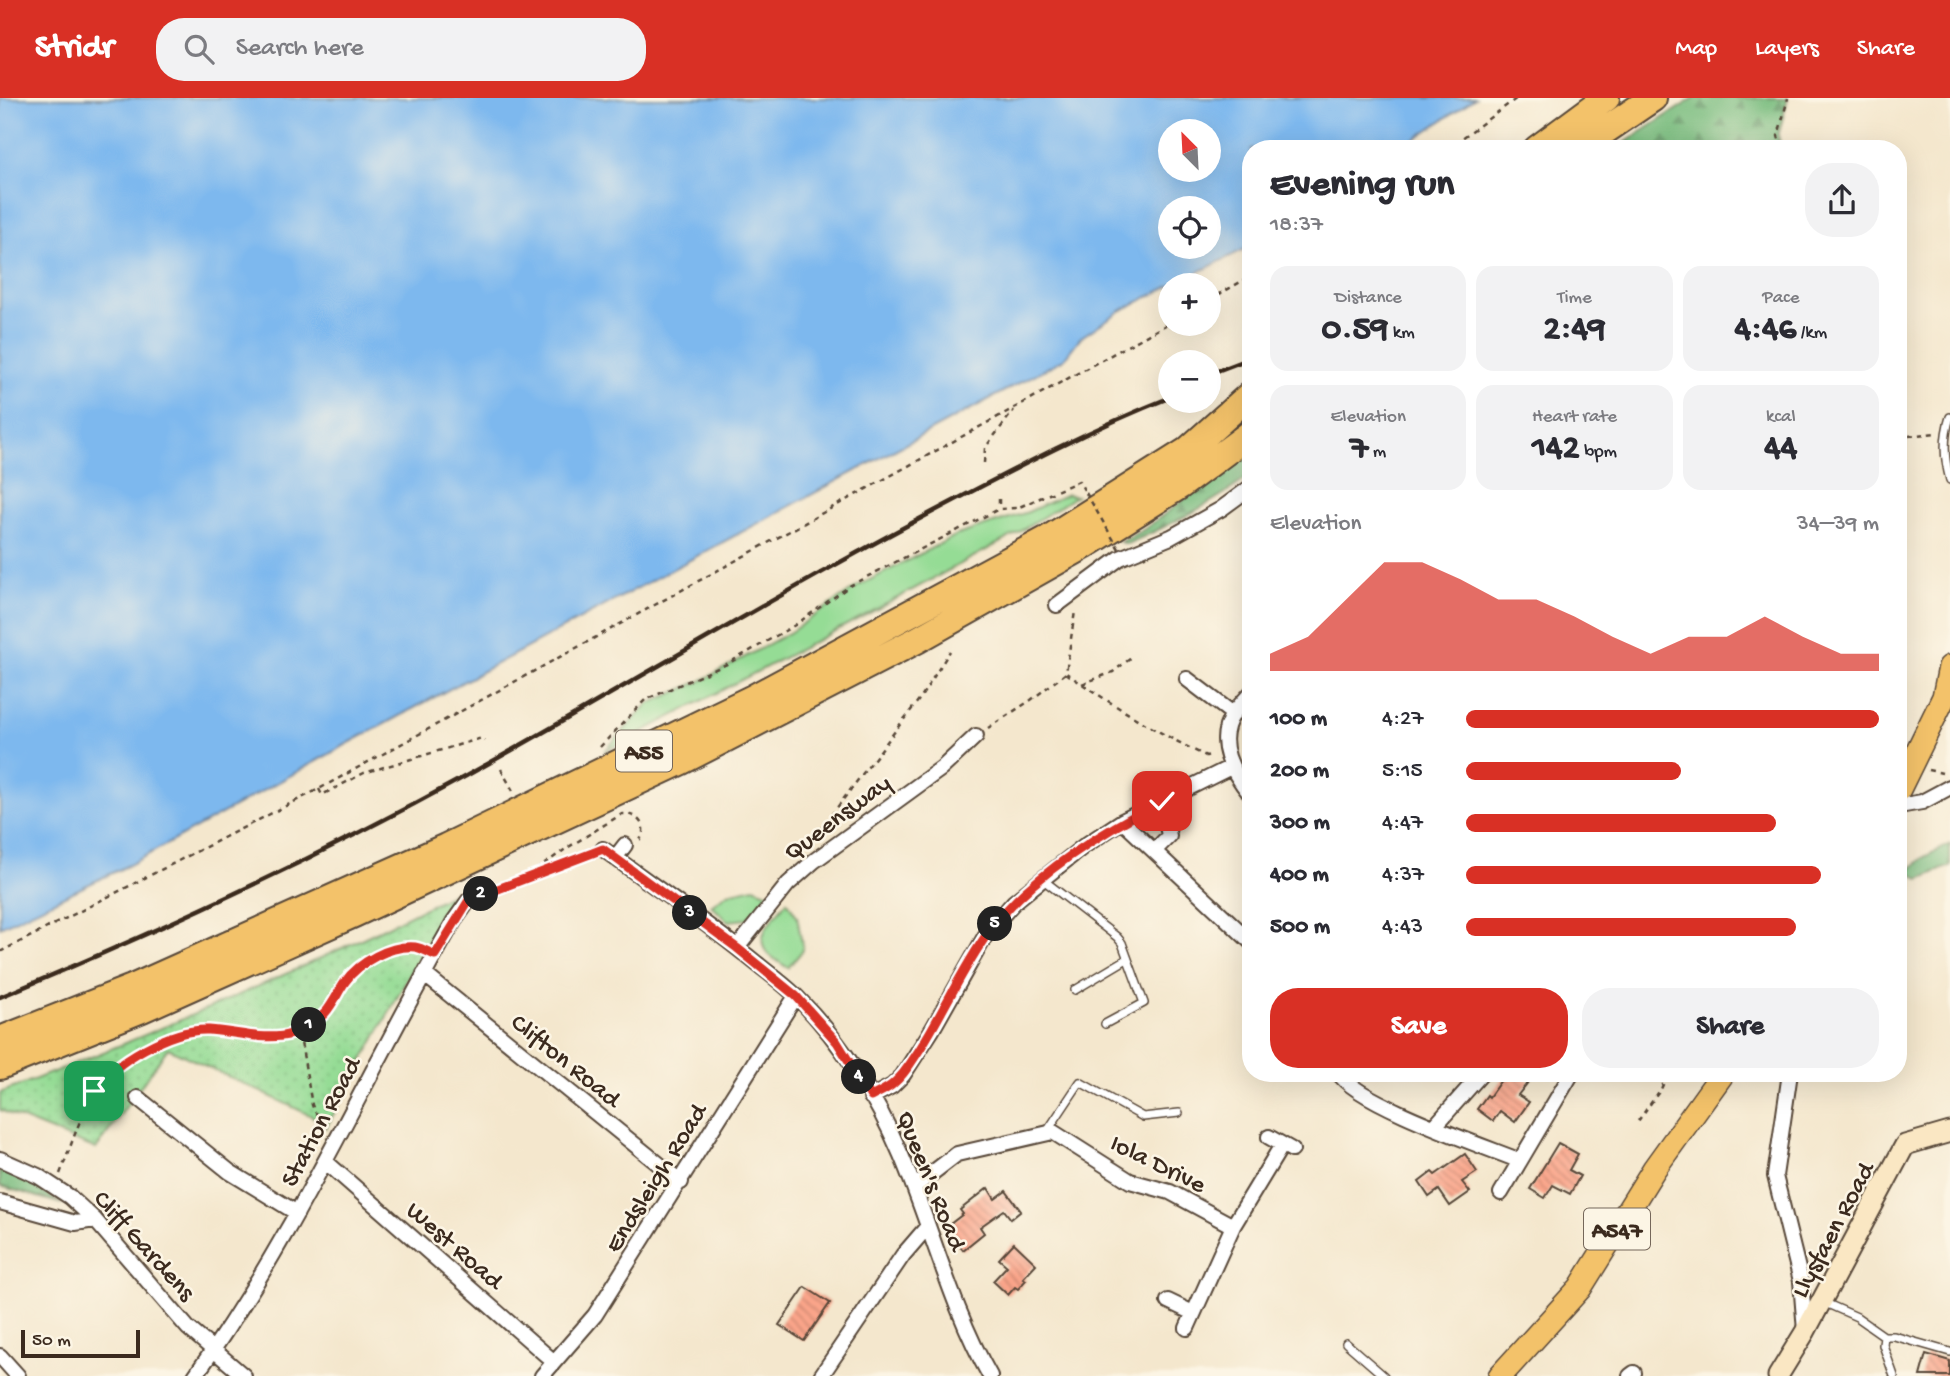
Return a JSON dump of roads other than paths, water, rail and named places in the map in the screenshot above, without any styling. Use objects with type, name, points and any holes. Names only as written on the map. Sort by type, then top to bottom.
[{"type":"highway","points":[[1549,140],[1606,98]]},
{"type":"highway","points":[[1591,140],[1653,98]]},
{"type":"highway","name":"A55","points":[[0,1040],[132,988],[421,859],[753,698],[1048,539],[1187,451],[1242,402]]},
{"type":"highway","name":"A55","points":[[0,1066],[142,1009],[355,914],[682,761],[917,640],[1084,547],[1181,485],[1242,440]]},
{"type":"main road","points":[[1907,772],[1944,696],[1950,667]]},
{"type":"main road","name":"A547","points":[[1500,1376],[1580,1288],[1654,1168],[1716,1082]]},
{"type":"street","points":[[1057,605],[1120,558],[1171,537],[1221,509],[1242,494]]},
{"type":"street","points":[[1187,679],[1233,714]]},
{"type":"street","points":[[1242,704],[1228,724],[1226,752],[1231,767],[1242,782]]},
{"type":"street","name":"Queensway","points":[[737,948],[788,884],[852,832],[943,768],[976,736]]},
{"type":"street","points":[[871,1097],[892,1086],[903,1075],[987,933],[1014,902],[1122,821],[1231,767]]},
{"type":"street","points":[[1907,805],[1922,802],[1950,787]]},
{"type":"street","points":[[1154,851],[1168,836],[1162,801]]},
{"type":"street","points":[[1122,821],[1242,934]]},
{"type":"street","name":"Queen's Road","points":[[625,845],[609,853],[737,948],[796,996],[837,1042],[871,1097],[900,1153],[976,1352],[990,1376]]},
{"type":"street","name":"Station Road","points":[[195,1376],[297,1213],[435,955],[469,900],[486,892]]},
{"type":"street","name":"Clifton Road","points":[[424,974],[681,1182]]},
{"type":"street","name":"Endsleigh Road","points":[[542,1376],[596,1315],[796,996]]},
{"type":"street","points":[[1350,1082],[1358,1091],[1434,1128],[1518,1160]]},
{"type":"street","points":[[1434,1128],[1474,1082]]},
{"type":"street","points":[[1501,1193],[1518,1160],[1566,1082]]},
{"type":"street","points":[[1789,1082],[1775,1176],[1801,1281],[1805,1332]]},
{"type":"street","points":[[138,1098],[230,1172],[297,1213]]},
{"type":"street","name":"Iola Drive","points":[[1046,1133],[1053,1132],[1130,1181],[1170,1192],[1233,1226]]},
{"type":"street","name":"Llysfaen Road","points":[[1778,1376],[1805,1332],[1905,1145],[1950,1132]]},
{"type":"street","points":[[914,1187],[957,1154],[1046,1133]]},
{"type":"street","points":[[1187,1328],[1233,1226],[1281,1144]]},
{"type":"street","name":"Cliff Gardens","points":[[0,1159],[38,1176],[95,1220],[164,1302],[244,1376]]},
{"type":"street","name":"West Road","points":[[326,1162],[554,1362]]},
{"type":"street","points":[[0,1202],[75,1223],[95,1220]]},
{"type":"street","points":[[821,1376],[903,1255],[928,1226]]},
{"type":"street","points":[[1168,1301],[1193,1313]]},
{"type":"street","points":[[0,1356],[18,1376]]},
{"type":"lane","points":[[1950,417],[1945,432],[1945,461],[1950,480]]},
{"type":"lane","points":[[1042,879],[1117,937],[1127,958],[1144,1003],[1105,1024]]},
{"type":"lane","points":[[1074,990],[1127,958]]},
{"type":"lane","points":[[1046,1133],[1080,1082],[1143,1117],[1179,1113]]},
{"type":"lane","points":[[1822,1301],[1857,1317],[1884,1336],[1894,1336],[1950,1352]]},
{"type":"lane","points":[[1884,1336],[1883,1345],[1894,1376]]},
{"type":"lane","points":[[1346,1343],[1384,1376]]},
{"type":"water","points":[[0,98],[1475,98],[1413,140],[1242,140],[1242,250],[1197,273],[1158,273],[1158,292],[1120,311],[1080,338],[1064,359],[349,743],[129,865],[0,927]]},
{"type":"railway","points":[[1221,369],[1242,361]]},
{"type":"railway","points":[[0,997],[178,920],[409,807],[884,538],[1056,449],[1158,403]]}]
